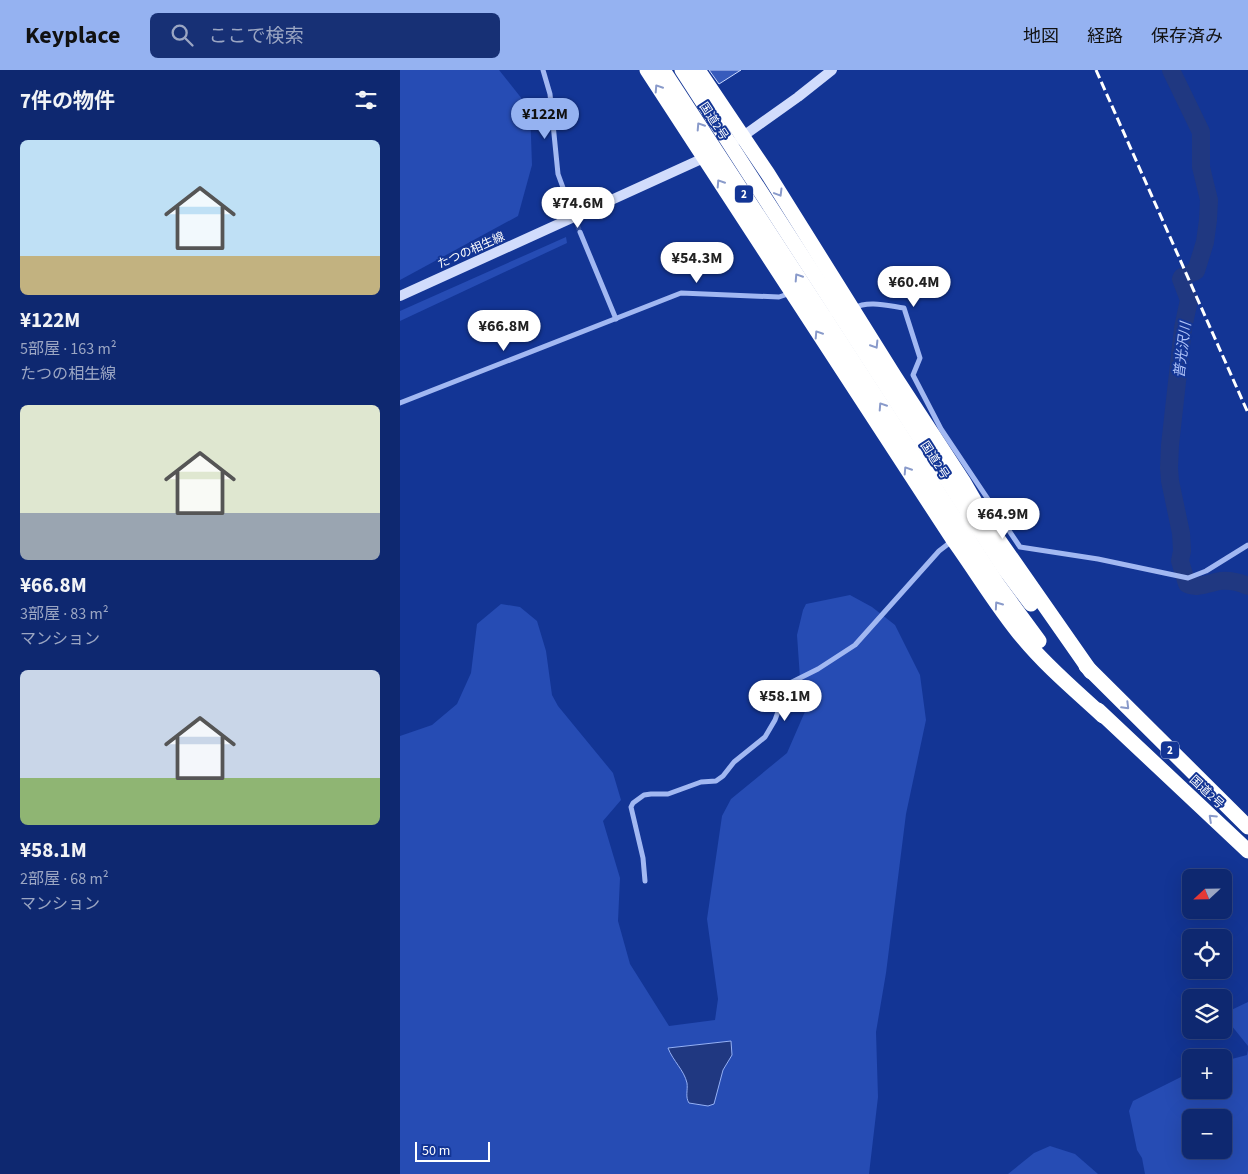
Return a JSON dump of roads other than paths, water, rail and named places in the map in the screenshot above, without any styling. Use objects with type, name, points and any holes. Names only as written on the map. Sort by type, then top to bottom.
[{"type":"highway","points":[[647,70],[953,540],[1023,638],[1048,666],[1103,716]]},
{"type":"highway","name":"国道2号","points":[[663,70],[838,313],[998,585],[1032,633],[1103,716],[1248,851]]},
{"type":"highway","name":"国道2号","points":[[682,70],[1004,568],[1038,614],[1091,672],[1248,827]]},
{"type":"highway","points":[[698,70],[768,174],[838,313],[960,466],[989,526],[1091,672]]},
{"type":"main road","name":"たつの相生線","points":[[400,296],[704,158],[743,137],[832,70]]},
{"type":"street","points":[[543,70],[550,94],[558,174],[569,204]]},
{"type":"street","points":[[580,232],[616,319]]},
{"type":"street","points":[[400,403],[681,293],[779,297],[786,296],[791,292]]},
{"type":"street","points":[[838,313],[866,304],[904,308],[920,358],[913,375],[960,466],[1020,547],[1098,559],[1186,578],[1206,571],[1248,545]]},
{"type":"street","points":[[645,880],[644,858],[631,807],[633,803],[644,796],[668,794],[701,782],[716,781],[723,776],[734,762],[765,737],[775,720],[788,684],[818,669],[855,645],[929,563],[953,540]]},
{"type":"waterway","name":"普光沢川","points":[[1171,70],[1201,132],[1201,167],[1209,200],[1205,242],[1196,271],[1181,279],[1189,300],[1183,328],[1169,468],[1181,533],[1182,551],[1180,561],[1187,584],[1198,586],[1227,581],[1238,582],[1248,586]]},
{"type":"tunnel","points":[[569,204],[580,232]]},
{"type":"railway","points":[[1096,70],[1248,413]]}]
